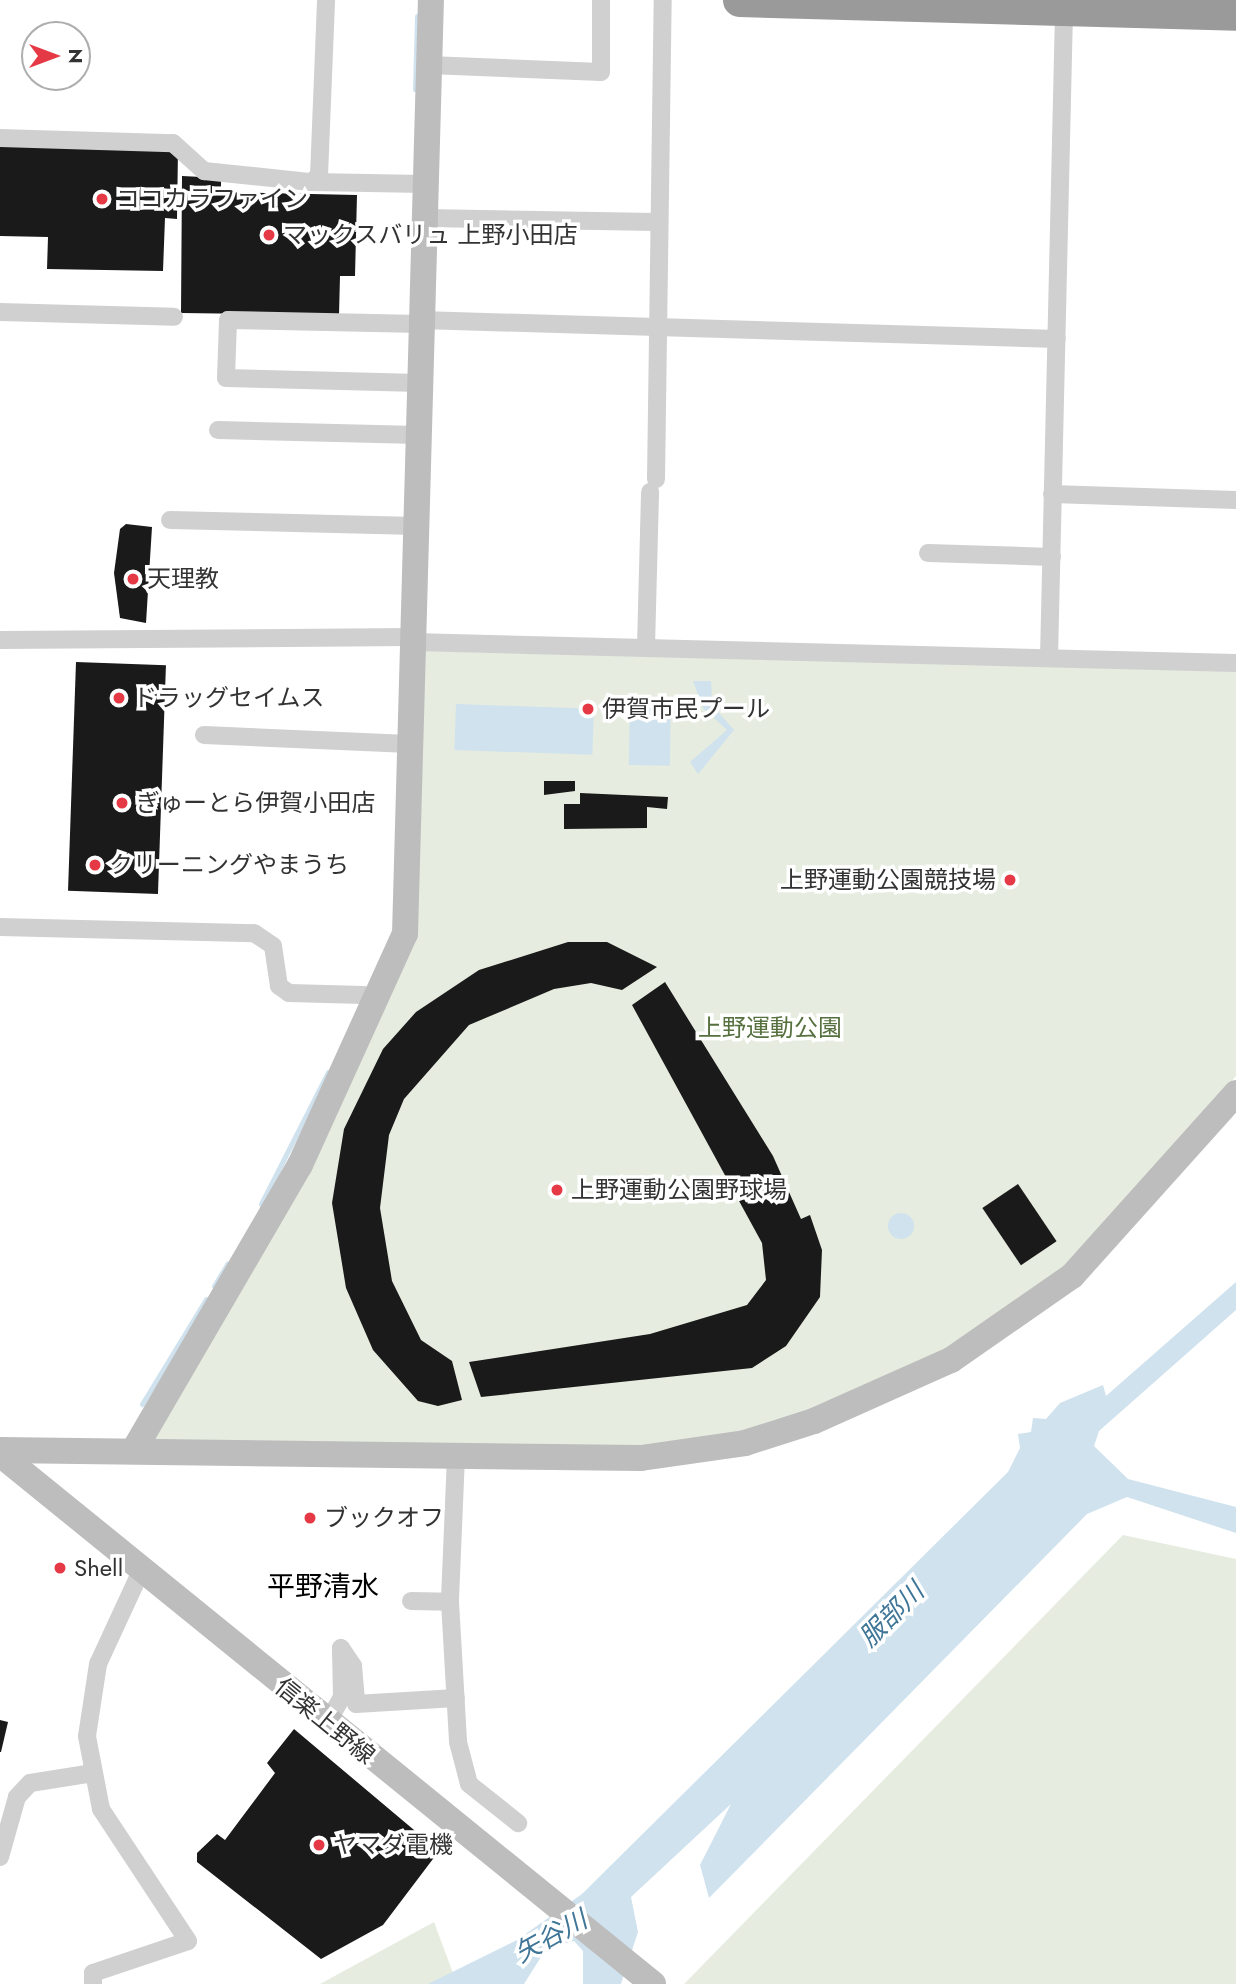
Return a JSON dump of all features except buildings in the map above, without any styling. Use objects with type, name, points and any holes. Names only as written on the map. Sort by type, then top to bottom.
[{"type":"highway","points":[[739,0],[1236,14]]},
{"type":"street","points":[[311,182],[319,177],[326,0]]},
{"type":"street","points":[[134,1450],[300,1165],[405,934],[431,0]]},
{"type":"street","points":[[429,65],[601,72],[601,0]]},
{"type":"street","points":[[646,647],[658,326],[656,222],[663,0]]},
{"type":"street","points":[[1049,658],[1064,10]]},
{"type":"street","points":[[0,138],[173,142],[204,172],[311,182],[425,184]]},
{"type":"street","points":[[425,218],[656,222]]},
{"type":"street","points":[[0,312],[174,317]]},
{"type":"street","points":[[419,383],[226,378],[228,320],[658,326],[1057,339]]},
{"type":"street","points":[[218,430],[418,435]]},
{"type":"street","points":[[1052,494],[1236,500]]},
{"type":"street","points":[[170,520],[416,526]]},
{"type":"street","points":[[928,553],[1052,557]]},
{"type":"street","points":[[0,640],[184,644],[222,635],[1236,663]]},
{"type":"street","points":[[204,735],[409,744]]},
{"type":"street","points":[[0,927],[254,933],[273,946],[279,986],[289,993],[363,995],[376,1002]]},
{"type":"street","points":[[0,1452],[134,1450],[641,1458],[744,1443],[814,1421],[951,1360],[1072,1276],[1236,1093]]},
{"type":"street","name":"信楽上野線","points":[[0,1452],[140,1573],[653,1984]]},
{"type":"street","points":[[456,1456],[450,1602],[458,1742],[469,1784],[518,1823]]},
{"type":"street","points":[[93,1984],[93,1973],[188,1941],[101,1810],[88,1736],[99,1664],[140,1573]]},
{"type":"street","points":[[411,1601],[450,1602]]},
{"type":"street","points":[[327,1723],[342,1697],[341,1648],[353,1666],[356,1704],[456,1698]]},
{"type":"street","points":[[0,1857],[17,1797],[30,1783],[93,1773]]},
{"type":"green space","name":"上野運動公園","points":[[421,651],[1236,669],[1236,1076],[1136,1195],[1023,1308],[813,1419],[641,1455],[137,1449],[403,952]]},
{"type":"green space","points":[[1123,1535],[1236,1559],[1236,1984],[684,1984]]},
{"type":"green space","points":[[434,1922],[457,1984],[320,1984]]},
{"type":"water","points":[[693,681],[711,681],[712,705],[734,730],[698,774],[690,762],[727,730],[703,708]]},
{"type":"water","points":[[630,697],[671,698],[670,766],[629,765]]},
{"type":"water","points":[[456,704],[594,709],[592,755],[454,750]]},
{"type":"water","points":[[901,1213],[910,1217],[914,1226],[910,1235],[901,1239],[892,1235],[888,1226],[892,1217]]},
{"type":"water","points":[[1236,1282],[1236,1310],[1099,1431],[1094,1446],[1128,1479],[1236,1507],[1236,1533],[1127,1497],[1087,1514],[709,1898],[700,1865],[731,1804],[631,1897],[638,1932],[621,1984],[583,1984],[583,1951],[574,1941],[546,1949],[524,1984],[428,1984],[517,1940],[582,1894],[1008,1472],[1020,1448],[1018,1434],[1031,1432],[1033,1418],[1046,1419],[1060,1403],[1103,1385],[1106,1396]]},
{"type":"waterway","points":[[415,89],[417,16]]},
{"type":"waterway","points":[[261,1204],[328,1072]]},
{"type":"waterway","points":[[214,1286],[227,1264]]},
{"type":"waterway","points":[[142,1404],[206,1299]]},
{"type":"place","name":"ココカラファイン","points":[[102,199]]},
{"type":"place","name":"マックスバリュ 上野小田店","points":[[269,235]]},
{"type":"place","name":"天理教","points":[[133,579]]},
{"type":"place","name":"ドラッグセイムス","points":[[119,698]]},
{"type":"place","name":"伊賀市民プール","points":[[588,709]]},
{"type":"place","name":"ぎゅーとら伊賀小田店","points":[[122,803]]},
{"type":"place","name":"クリーニングやまうち","points":[[95,865]]},
{"type":"place","name":"上野運動公園競技場","points":[[1010,880]]},
{"type":"place","name":"上野運動公園野球場","points":[[557,1190]]},
{"type":"place","name":"ブックオフ","points":[[310,1518]]},
{"type":"place","name":"Shell","points":[[60,1568]]},
{"type":"place","name":"ヤマダ電機","points":[[319,1845]]},
{"type":"district","name":"平野清水","points":[[323,1587]]},
{"type":"water label","name":"服部川","points":[[892,1615]]},
{"type":"water label","name":"矢谷川","points":[[551,1937]]}]
